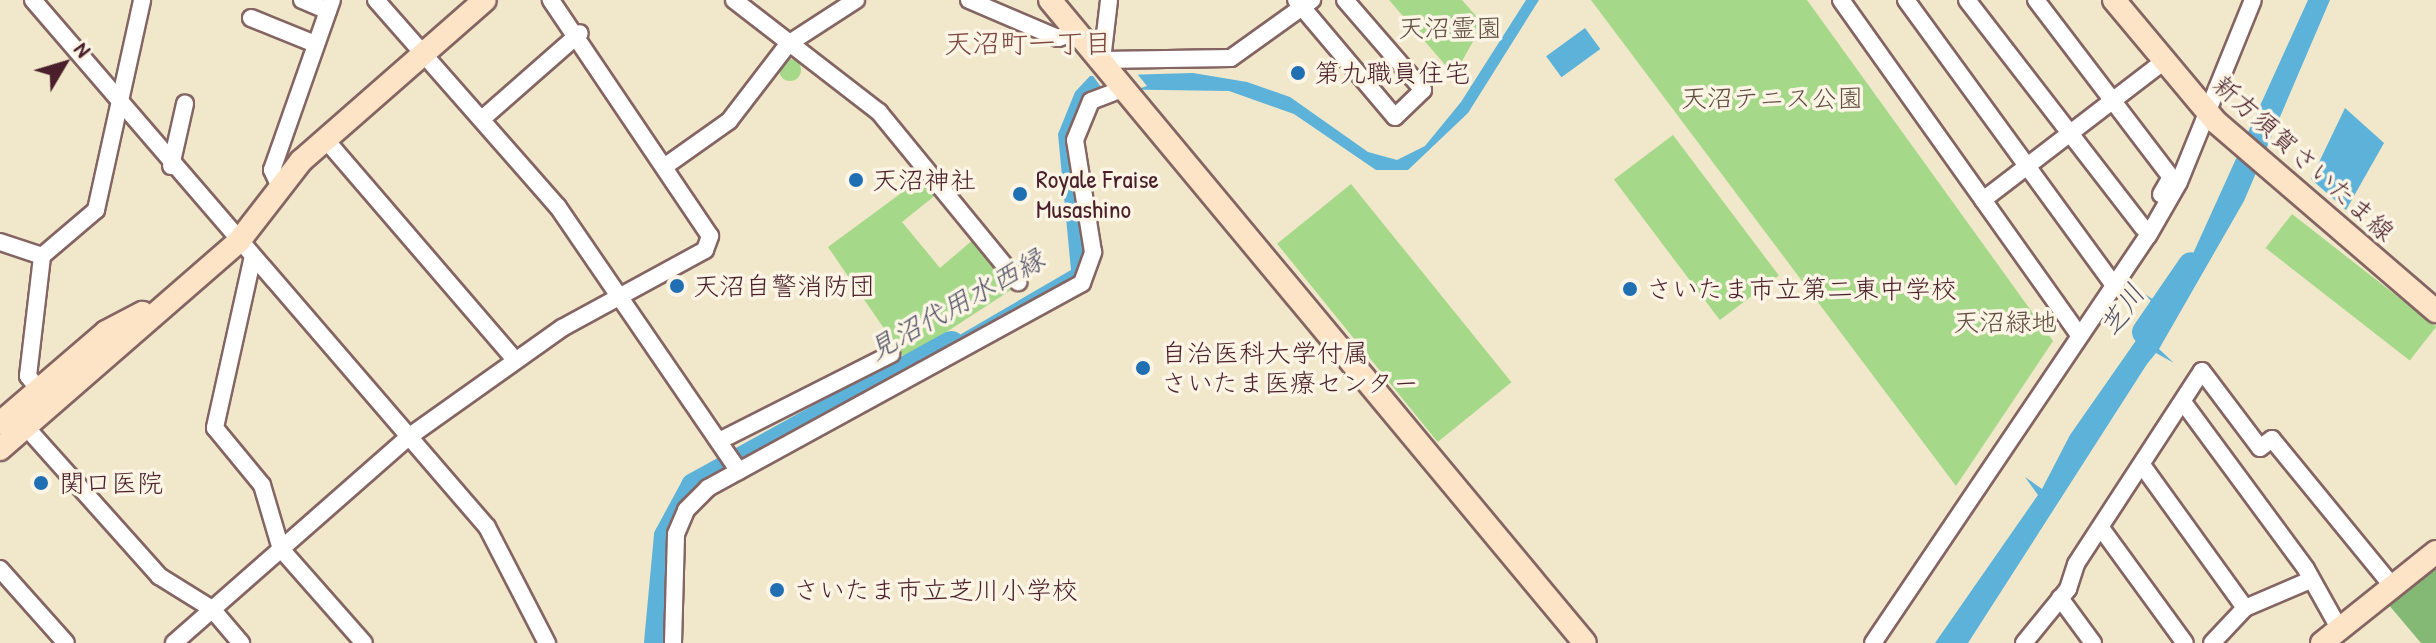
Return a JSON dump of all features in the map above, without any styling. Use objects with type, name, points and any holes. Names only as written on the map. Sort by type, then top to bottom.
[{"type":"street","points":[[33,0],[117,104],[487,527],[547,643]]},
{"type":"street","points":[[39,390],[28,376],[42,256],[96,210],[142,0]]},
{"type":"street","points":[[280,187],[272,170],[330,5],[302,0]]},
{"type":"street","points":[[376,0],[558,207],[617,301],[739,471]]},
{"type":"street","points":[[364,643],[281,549],[262,485],[215,428],[246,249],[280,187],[326,140],[485,0]]},
{"type":"street","points":[[174,643],[410,436],[515,360],[705,250],[710,236],[580,33],[551,0]]},
{"type":"street","points":[[734,0],[879,112],[1018,282]]},
{"type":"street","points":[[664,167],[729,121],[788,44],[856,0]]},
{"type":"street","points":[[969,0],[1058,38],[1078,32]]},
{"type":"street","points":[[1050,0],[1585,643]]},
{"type":"street","points":[[1104,63],[1109,0]]},
{"type":"street","points":[[1104,63],[1231,58],[1303,3],[1395,117],[1423,90],[1345,0]]},
{"type":"street","points":[[1842,0],[2078,334]]},
{"type":"street","points":[[1906,0],[2112,282]]},
{"type":"street","points":[[1967,0],[2143,228]]},
{"type":"street","points":[[2036,0],[2171,177],[2132,251]]},
{"type":"street","name":"新方須賀さいたま線","points":[[2114,0],[2212,118],[2295,193],[2436,311]]},
{"type":"street","points":[[1873,643],[2179,182],[2212,118],[2253,0]]},
{"type":"street","points":[[251,18],[315,44]]},
{"type":"street","points":[[482,119],[580,33]]},
{"type":"street","points":[[1983,200],[2163,62]]},
{"type":"street","points":[[673,643],[676,534],[697,499],[739,471],[1082,283],[1093,252],[1075,140],[1091,101],[1127,90]]},
{"type":"street","points":[[171,166],[185,104]]},
{"type":"street","points":[[326,140],[515,360]]},
{"type":"street","points":[[0,242],[42,256]]},
{"type":"street","points":[[0,423],[106,332],[175,296],[246,249]]},
{"type":"street","points":[[0,449],[175,296]]},
{"type":"street","points":[[720,442],[891,354]]},
{"type":"street","points":[[2024,643],[2060,598],[2202,371],[2260,448],[2272,439],[2394,588]]},
{"type":"street","points":[[2183,402],[2339,628]]},
{"type":"street","points":[[26,427],[159,576],[212,609],[241,643]]},
{"type":"street","points":[[2142,465],[2245,608]]},
{"type":"street","points":[[2101,528],[2185,643]]},
{"type":"street","points":[[2322,643],[2436,552]]},
{"type":"street","points":[[0,569],[66,643]]},
{"type":"street","points":[[2212,643],[2245,608],[2308,581]]},
{"type":"street","points":[[2060,598],[2093,643]]},
{"type":"green space","name":"天沼霊園","points":[[1389,0],[1462,0],[1483,24],[1454,75]]},
{"type":"green space","name":"天沼テニス公園","points":[[1591,0],[1807,0],[2053,341],[1956,486]]},
{"type":"green space","points":[[790,59],[798,62],[801,70],[798,78],[790,81],[782,78],[779,70],[782,62]]},
{"type":"green space","points":[[1673,135],[1779,276],[1720,320],[1614,180]]},
{"type":"green space","points":[[919,180],[937,194],[902,222],[940,268],[974,239],[1017,286],[905,359],[828,247]]},
{"type":"green space","points":[[1351,184],[1511,382],[1438,442],[1277,244]]},
{"type":"green space","points":[[2292,214],[2436,327],[2410,361],[2266,248]]},
{"type":"green space","points":[[2436,566],[2436,643],[2421,643],[2388,604]]},
{"type":"water","points":[[1526,0],[1539,0],[1468,113],[1408,170],[1376,170],[1294,114],[1229,91],[1095,89],[1072,124],[1069,145],[1085,250],[1078,278],[925,368],[920,358],[1071,270],[1058,134],[1075,92],[1090,76],[1193,73],[1247,82],[1290,97],[1368,152],[1397,160],[1425,146],[1461,102]]},
{"type":"water","points":[[2308,0],[2330,0],[2244,201],[2159,349],[2174,363],[2156,353],[2147,364],[1968,643],[1935,643],[2038,495],[2025,477],[2042,489],[2070,435],[2158,309],[2145,294],[2161,305],[2172,300]]},
{"type":"water","points":[[1585,28],[1600,49],[1561,77],[1546,56]]},
{"type":"water","points":[[2345,108],[2384,143],[2346,210],[2311,179]]},
{"type":"pier","points":[[1134,70],[1147,86],[1132,91],[1104,91],[1090,72]]},
{"type":"waterway","name":"芝川","points":[[2145,332],[2191,265]]},
{"type":"waterway","name":"見沼代用水西縁","points":[[657,643],[667,536],[694,486],[951,344]]},
{"type":"place","name":"第九職員住宅","points":[[1298,73]]},
{"type":"place","name":"天沼神社","points":[[856,180]]},
{"type":"place","name":"Royale Fraise Musashino","points":[[1020,194]]},
{"type":"place","name":"天沼自警消防団","points":[[677,286]]},
{"type":"place","name":"さいたま市立第二東中学校","points":[[1630,289]]},
{"type":"place","name":"自治医科大学付属 さいたま医療センター","points":[[1143,368]]},
{"type":"place","name":"関口医院","points":[[41,483]]},
{"type":"place","name":"さいたま市立芝川小学校","points":[[777,590]]},
{"type":"district","name":"天沼町一丁目","points":[[1028,43]]},
{"type":"park label","name":"天沼緑地","points":[[2005,322]]}]
